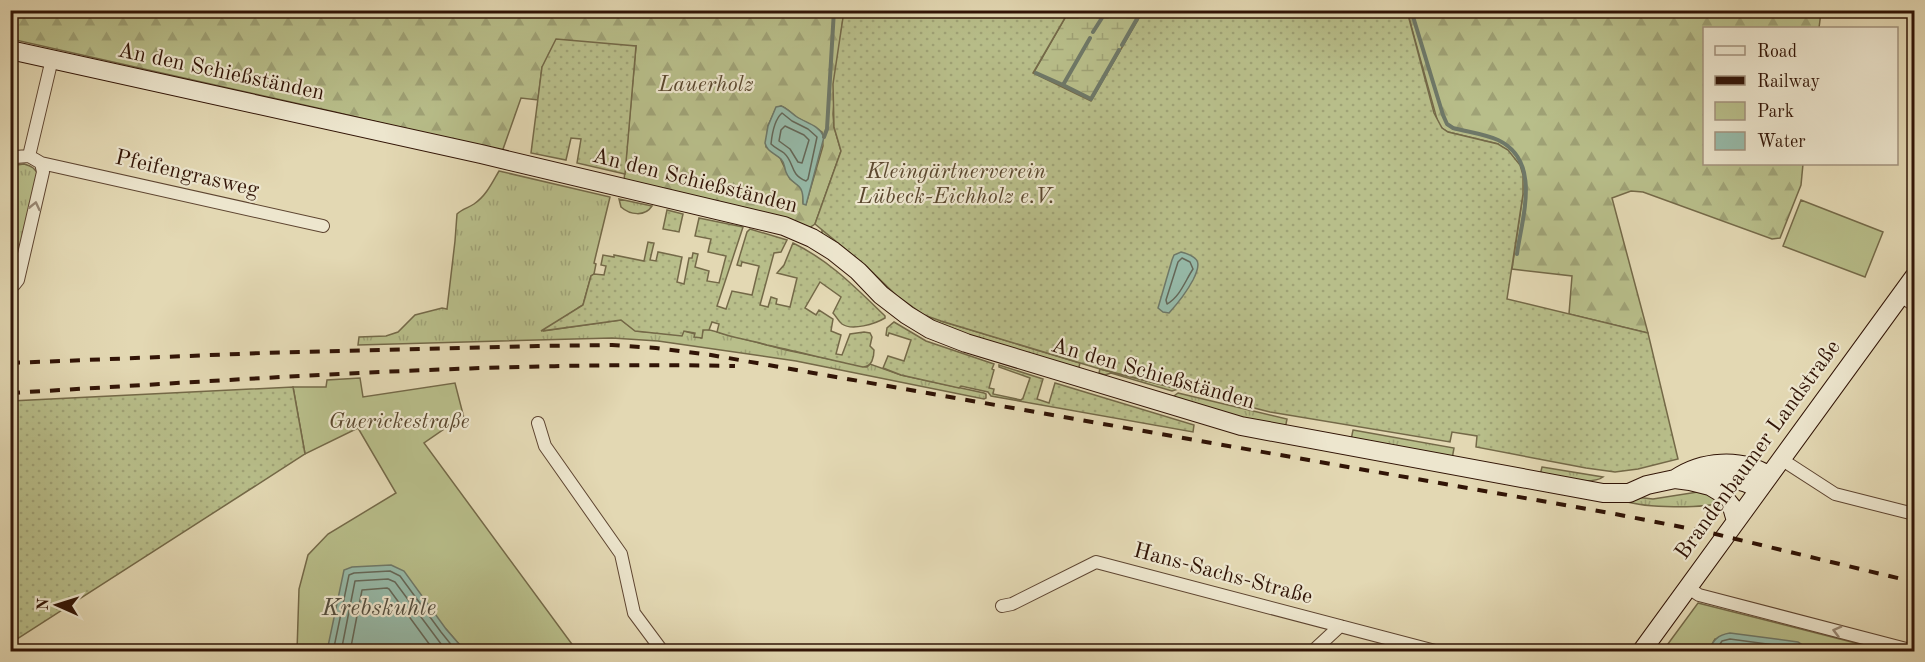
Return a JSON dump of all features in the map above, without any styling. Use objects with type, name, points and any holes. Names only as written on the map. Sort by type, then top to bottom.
[{"type":"street","name":"An den Schießständen","points":[[10,50],[482,154],[775,223],[800,232],[834,251],[858,271],[880,295],[912,319],[930,329],[1241,426],[1580,488],[1627,481],[1647,485],[1682,480],[1685,472],[1696,468],[1727,464],[1753,467],[1764,483]]},
{"type":"street","points":[[12,159],[29,156],[52,59]]},
{"type":"street","name":"Pfeifengrasweg","points":[[29,156],[41,163],[323,226]]},
{"type":"street","points":[[10,287],[18,280],[43,172],[41,163]]},
{"type":"street","name":"Brandenbaumer Landstraße","points":[[1641,651],[1781,459],[1908,300],[1914,277]]},
{"type":"street","points":[[538,423],[545,446],[621,554],[634,613],[663,651]]},
{"type":"street","points":[[1781,459],[1835,494],[1914,514]]},
{"type":"street","points":[[1682,480],[1710,486],[1720,492],[1732,507],[1736,521]]},
{"type":"street","name":"Hans-Sachs-Straße","points":[[1002,606],[1012,604],[1095,562],[1439,651]]},
{"type":"street","points":[[1687,587],[1699,595],[1893,648],[1914,651]]},
{"type":"street","points":[[1312,651],[1340,626]]},
{"type":"green space","name":"Lauerholz","points":[[11,10],[844,11],[833,114],[841,151],[815,224],[809,228],[624,181],[636,46],[542,67],[538,100],[521,98],[502,152],[11,39]],"holes":[[[781,106],[822,132],[823,146],[806,204],[803,203],[801,187],[790,179],[780,158],[766,147],[768,126],[776,108]]]},
{"type":"green space","name":"Kleingärtnerverein Lübeck-Eichholz e.V.","points":[[1251,10],[1407,11],[1434,113],[1442,128],[1448,132],[1498,144],[1508,150],[1520,165],[1523,175],[1523,194],[1507,299],[1648,333],[1678,459],[1615,472],[1586,468],[1476,447],[1477,436],[1452,432],[1450,442],[1270,412],[1100,369],[924,315],[896,295],[867,267],[815,224],[841,151],[834,127],[833,84],[844,11],[1069,11],[1033,73],[1091,101],[1143,11],[1247,11],[1249,16]]},
{"type":"green space","points":[[1069,11],[1143,11],[1092,101],[1033,74]]},
{"type":"green space","points":[[1407,11],[1821,12],[1819,27],[1703,27],[1703,165],[1803,165],[1801,185],[1780,238],[1772,239],[1643,192],[1631,191],[1612,198],[1648,333],[1569,314],[1572,276],[1512,269],[1523,194],[1498,144],[1448,132],[1438,123]]},
{"type":"green space","points":[[556,39],[636,46],[625,174],[577,163],[581,139],[571,138],[566,160],[531,153],[542,67]]},
{"type":"green space","points":[[24,164],[33,168],[38,176],[11,280],[11,178],[17,165]]},
{"type":"green space","points":[[499,171],[610,197],[594,263],[596,264],[594,274],[591,276],[583,305],[543,331],[621,320],[636,331],[681,335],[684,331],[701,338],[703,330],[706,329],[786,350],[867,367],[870,364],[901,375],[984,393],[986,398],[796,361],[658,341],[612,338],[358,345],[359,337],[386,336],[398,332],[415,315],[442,308],[447,309],[457,214],[482,197]]},
{"type":"green space","points":[[619,199],[652,206],[645,212],[633,213],[621,207]]},
{"type":"green space","points":[[1801,200],[1883,232],[1865,277],[1783,246]]},
{"type":"green space","points":[[667,210],[683,214],[679,232],[663,229]]},
{"type":"green space","points":[[699,218],[743,227],[717,306],[726,309],[732,291],[752,295],[759,266],[742,262],[741,266],[737,265],[747,232],[750,229],[787,240],[781,252],[774,253],[760,305],[768,307],[771,297],[777,299],[776,304],[790,307],[797,278],[777,273],[784,265],[793,243],[842,275],[885,316],[881,320],[864,326],[852,327],[842,324],[833,313],[841,297],[820,282],[805,308],[816,315],[819,310],[833,319],[831,331],[841,335],[836,354],[842,355],[850,334],[870,333],[872,337],[870,346],[874,350],[870,363],[863,367],[729,336],[717,332],[719,324],[712,322],[709,330],[703,330],[702,338],[694,337],[695,333],[684,331],[682,336],[635,331],[621,320],[541,331],[583,305],[591,276],[604,275],[606,266],[601,265],[603,255],[644,261],[648,242],[654,243],[650,260],[656,261],[658,252],[682,257],[677,282],[684,284],[689,258],[692,258],[693,253],[698,254],[695,267],[709,271],[707,281],[719,283],[726,256],[708,252],[711,239],[695,236]]},
{"type":"green space","points":[[822,229],[896,295],[941,321],[1080,363],[1078,371],[944,327],[908,307],[822,236]]},
{"type":"green space","points":[[894,322],[926,341],[994,364],[989,388],[994,389],[993,394],[1021,400],[1030,378],[999,367],[999,365],[1043,379],[1037,399],[1049,403],[1055,383],[1194,425],[1193,432],[991,396],[988,392],[901,375],[883,368],[888,356],[904,361],[911,340],[889,333],[888,336],[886,335],[887,328]]},
{"type":"green space","points":[[1100,369],[1178,389],[1172,391],[1111,373],[1105,375],[1099,373]]},
{"type":"green space","name":"Guerickestraße","points":[[360,378],[363,397],[455,383],[464,418],[424,443],[577,651],[465,651],[446,629],[328,645],[327,651],[297,651],[299,589],[308,555],[328,534],[396,493],[358,428],[305,454],[293,387],[326,387],[327,380]]},
{"type":"green space","points":[[293,387],[305,454],[11,643],[11,401]]},
{"type":"green space","points":[[1178,393],[1287,419],[1285,429],[1176,401],[1174,396]]},
{"type":"green space","points":[[1353,430],[1454,448],[1452,459],[1351,440]]},
{"type":"green space","points":[[1542,467],[1603,477],[1590,481],[1564,479],[1540,475]]},
{"type":"green space","points":[[1704,491],[1724,502],[1674,507],[1624,501],[1635,497],[1653,499]]},
{"type":"green space","points":[[1698,603],[1883,650],[1883,652],[1812,651],[1811,649],[1715,639],[1708,651],[1662,652]]},
{"type":"water","points":[[781,106],[816,127],[824,137],[806,205],[803,204],[800,187],[788,177],[782,161],[769,150],[765,143],[768,126],[776,107]]},
{"type":"water","points":[[1181,252],[1196,259],[1198,265],[1196,274],[1169,313],[1163,312],[1158,308],[1172,260],[1174,255]]},
{"type":"water","name":"Krebskuhle","points":[[391,565],[404,571],[465,651],[327,651],[344,570],[352,567]]},
{"type":"water","points":[[1730,633],[1798,642],[1812,651],[1708,651],[1716,639]]},
{"type":"waterway","points":[[824,137],[827,129],[834,10]]},
{"type":"waterway","points":[[1093,32],[1107,10]]},
{"type":"waterway","points":[[1122,45],[1142,10]]},
{"type":"waterway","points":[[1411,10],[1447,124],[1453,128],[1498,140],[1512,149],[1520,161],[1525,176],[1526,191],[1517,254]]},
{"type":"waterway","points":[[1036,73],[1063,85],[1090,38]]},
{"type":"waterway","points":[[1063,85],[1091,99],[1119,50]]},
{"type":"railway","points":[[10,363],[263,353],[538,346],[612,345],[656,348],[711,355],[1610,513],[1707,532],[1914,582]]},
{"type":"railway","points":[[10,393],[463,369],[644,365],[735,366]]}]
